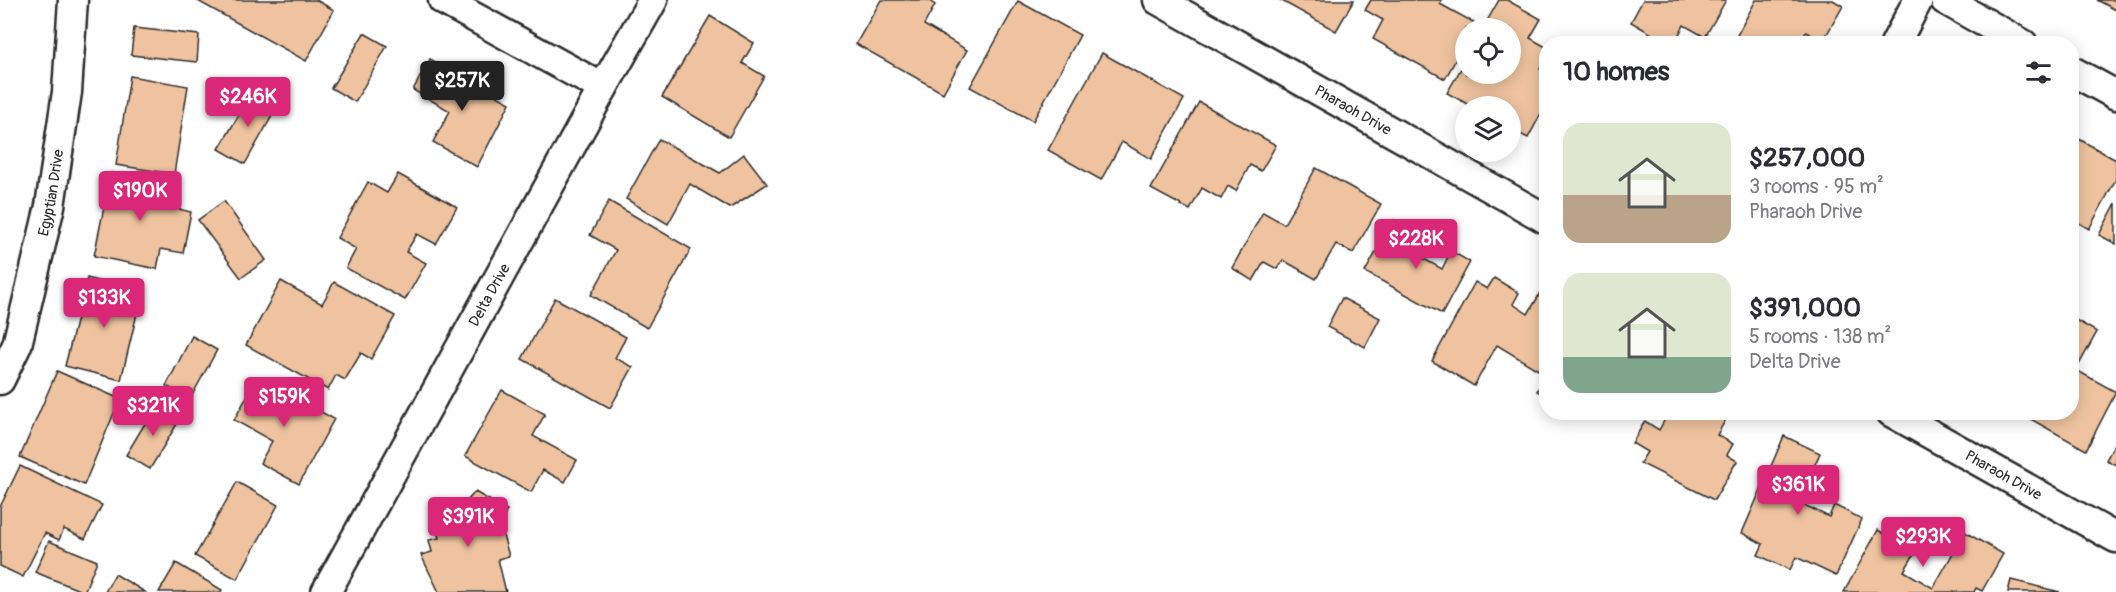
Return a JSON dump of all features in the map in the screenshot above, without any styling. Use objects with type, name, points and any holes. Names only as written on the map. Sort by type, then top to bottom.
[{"type":"street","name":"Egyptian Drive","points":[[0,380],[17,345],[50,206],[67,92],[73,0]]},
{"type":"street","points":[[443,0],[603,87]]},
{"type":"street","name":"Delta Drive","points":[[326,592],[653,0]]},
{"type":"street","name":"Pharaoh Drive","points":[[1158,0],[1539,215]]},
{"type":"street","points":[[1899,36],[1918,0]]},
{"type":"street","points":[[1945,0],[2009,36]]},
{"type":"street","points":[[2079,75],[2116,95]]},
{"type":"street","name":"Pharaoh Drive","points":[[1906,420],[2116,538]]},
{"type":"building","points":[[196,0],[316,0],[334,10],[306,61]]},
{"type":"building","points":[[881,0],[928,0],[935,5],[924,25],[967,50],[943,93],[856,44]]},
{"type":"building","points":[[1280,0],[1354,0],[1336,31]]},
{"type":"building","points":[[1371,0],[1441,0],[1440,4],[1466,18],[1455,18],[1455,61],[1445,79],[1373,39],[1383,20],[1365,10]]},
{"type":"building","points":[[1499,0],[1507,0],[1541,19],[1530,38],[1539,43],[1539,117],[1528,138],[1521,134],[1521,96],[1455,97],[1447,93],[1455,79],[1455,84],[1521,84],[1521,18],[1489,18]]},
{"type":"building","points":[[1643,0],[1726,0],[1706,36],[1684,25],[1678,36],[1655,36],[1631,22]]},
{"type":"building","points":[[1756,0],[1833,0],[1843,6],[1826,36],[1814,36],[1806,32],[1804,36],[1737,36]]},
{"type":"building","points":[[2097,0],[2116,0],[2116,10]]},
{"type":"building","points":[[1018,1],[1080,35],[1033,121],[970,87]]},
{"type":"building","points":[[710,16],[754,43],[742,63],[764,76],[729,137],[662,97]]},
{"type":"building","points":[[134,28],[199,35],[197,62],[131,55]]},
{"type":"building","points":[[364,33],[387,46],[355,102],[331,88]]},
{"type":"building","points":[[1102,53],[1184,99],[1151,159],[1122,142],[1101,180],[1048,150]]},
{"type":"building","points":[[430,59],[510,103],[477,167],[433,142],[450,111],[413,90]]},
{"type":"building","points":[[130,76],[188,86],[174,174],[116,165]]},
{"type":"building","points":[[252,92],[277,107],[245,164],[219,149]]},
{"type":"building","points":[[1199,102],[1276,145],[1261,171],[1250,165],[1236,191],[1228,186],[1221,199],[1202,188],[1190,210],[1151,189]]},
{"type":"building","points":[[659,139],[720,173],[744,154],[767,184],[730,208],[690,184],[668,224],[626,199]]},
{"type":"building","points":[[2079,139],[2116,160],[2116,179],[2089,229],[2079,223]]},
{"type":"building","points":[[1316,168],[1381,204],[1353,253],[1336,244],[1316,279],[1283,260],[1277,269],[1264,262],[1253,281],[1232,268],[1263,212],[1284,224]]},
{"type":"building","points":[[111,173],[175,186],[170,207],[191,212],[183,253],[161,249],[157,269],[94,256]]},
{"type":"building","points":[[398,174],[457,207],[436,244],[417,234],[406,252],[426,263],[405,300],[346,268],[356,249],[337,238],[368,182],[387,193]]},
{"type":"building","points":[[224,201],[266,260],[241,278],[198,220]]},
{"type":"building","points":[[609,201],[691,249],[647,328],[591,295],[616,250],[590,235]]},
{"type":"building","points":[[2116,203],[2116,244],[2099,235]]},
{"type":"building","points":[[1394,220],[1413,231],[1404,248],[1442,269],[1451,251],[1470,262],[1442,314],[1365,272]]},
{"type":"building","points":[[87,278],[142,293],[121,380],[65,366]]},
{"type":"building","points":[[1494,278],[1519,293],[1513,304],[1528,314],[1539,295],[1539,368],[1538,370],[1497,345],[1474,386],[1432,361],[1475,282],[1487,289]]},
{"type":"building","points":[[281,281],[322,304],[334,282],[395,316],[371,359],[361,353],[345,380],[336,375],[328,390],[246,345]]},
{"type":"building","points":[[555,298],[626,337],[615,358],[633,367],[610,408],[522,359]]},
{"type":"building","points":[[1342,298],[1380,318],[1365,347],[1327,327]]},
{"type":"building","points":[[2079,322],[2097,332],[2079,365]]},
{"type":"building","points":[[192,336],[217,350],[190,399],[166,386]]},
{"type":"building","points":[[57,371],[120,399],[84,485],[20,457]]},
{"type":"building","points":[[2079,372],[2116,392],[2086,450],[2032,420],[2079,420]]},
{"type":"building","points":[[258,377],[334,419],[299,484],[260,463],[272,441],[234,420]]},
{"type":"building","points":[[502,390],[545,414],[533,436],[577,460],[565,482],[543,470],[531,492],[465,456]]},
{"type":"building","points":[[156,405],[180,419],[150,469],[126,455]]},
{"type":"building","points":[[1665,420],[1725,420],[1717,435],[1733,444],[1727,455],[1737,461],[1714,500],[1640,463],[1647,452],[1632,443],[1645,421],[1659,430]]},
{"type":"building","points":[[1784,436],[1820,453],[1798,502],[1829,517],[1834,505],[1862,519],[1836,576],[1796,557],[1790,570],[1758,555],[1763,544],[1742,533]]},
{"type":"building","points":[[2116,442],[2116,465],[2106,460]]},
{"type":"building","points":[[20,466],[102,505],[85,539],[64,529],[59,540],[45,533],[23,577],[0,566],[0,507]]},
{"type":"building","points":[[237,482],[278,505],[237,579],[195,556]]},
{"type":"building","points":[[475,492],[507,510],[500,525],[509,556],[498,559],[506,592],[439,592],[421,555],[432,552],[429,540],[439,538],[432,512],[465,503]]},
{"type":"building","points":[[1878,530],[1915,553],[1904,571],[1933,588],[1965,532],[2003,554],[1982,591],[1976,588],[1974,592],[1844,592]]},
{"type":"building","points":[[49,541],[97,561],[84,592],[35,572]]},
{"type":"building","points":[[176,563],[222,590],[221,592],[159,592]]},
{"type":"building","points":[[115,574],[145,592],[105,592]]},
{"type":"building","points":[[2011,580],[2060,592],[2008,592]]}]
